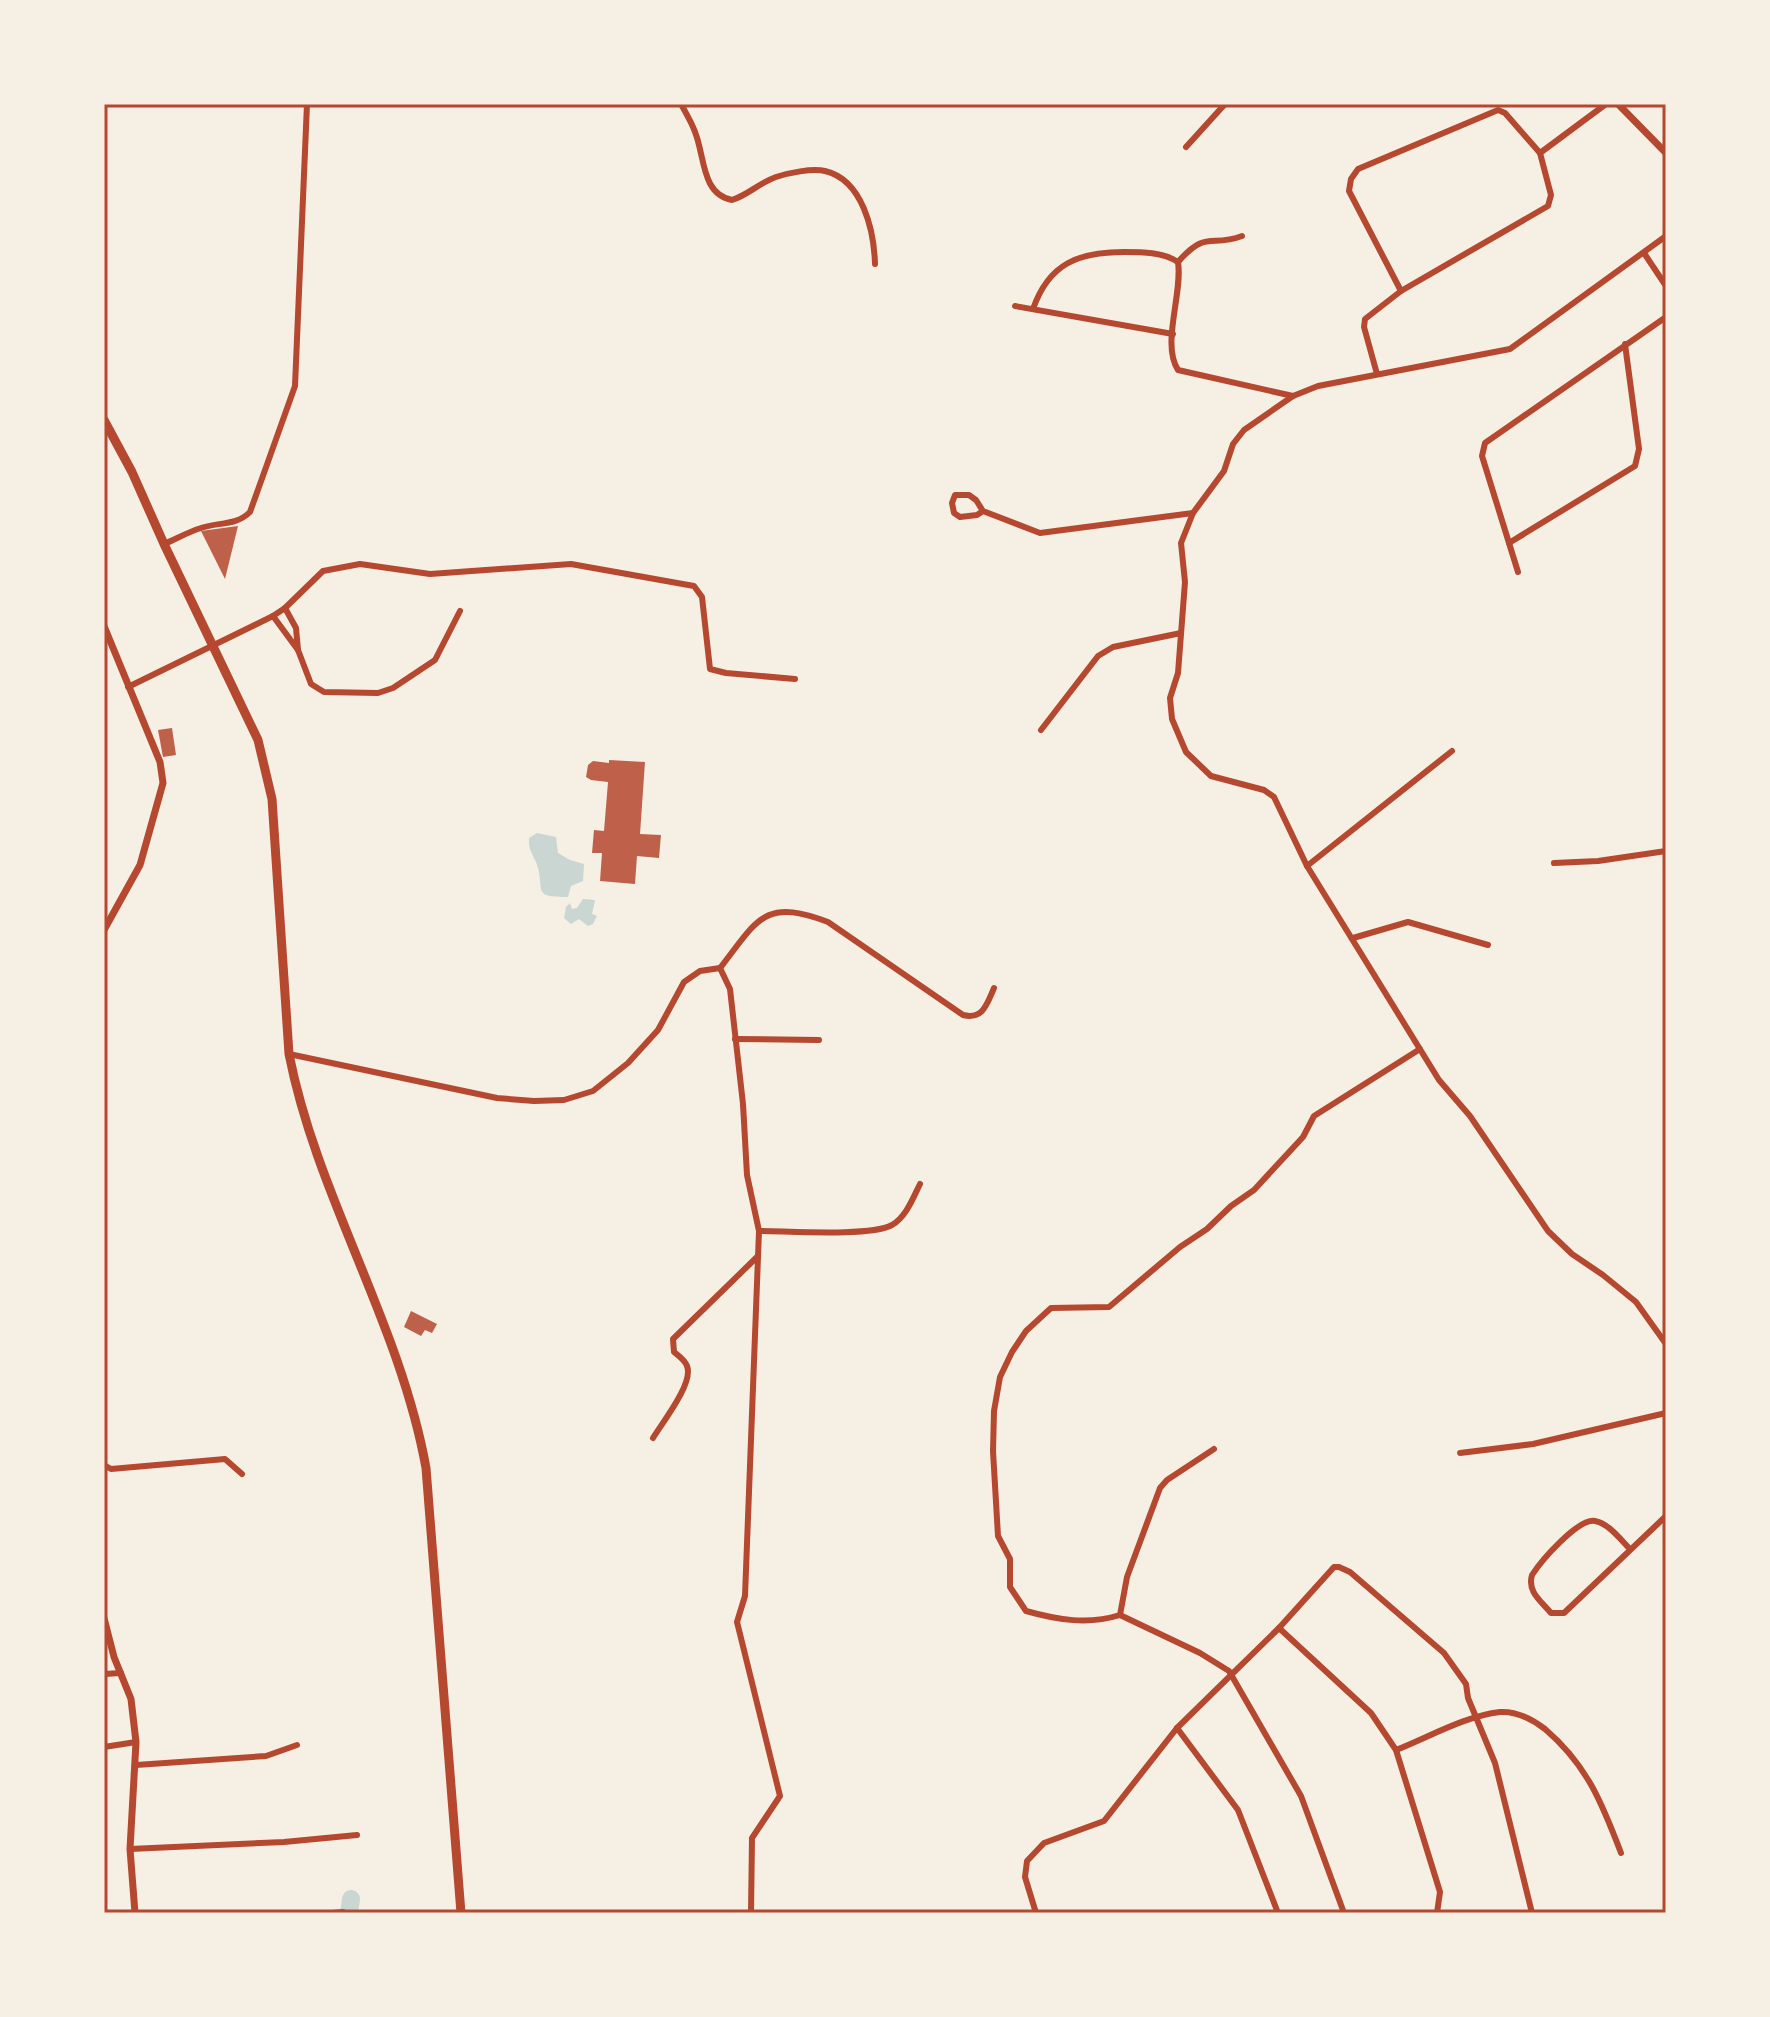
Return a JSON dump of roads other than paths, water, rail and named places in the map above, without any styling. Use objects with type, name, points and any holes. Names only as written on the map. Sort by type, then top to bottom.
[{"type":"main road","points":[[104,420],[132,472],[258,740],[272,799],[289,1054],[307,1128],[381,1312],[419,1432],[426,1468],[461,1913]]},
{"type":"street","points":[[164,544],[200,528],[233,523],[250,512],[295,386],[307,104]]},
{"type":"street","points":[[681,104],[696,133],[709,184],[719,195],[732,200],[756,185],[779,176],[825,171],[847,185],[857,196],[875,244],[875,264]]},
{"type":"street","points":[[1186,147],[1225,104]]},
{"type":"street","points":[[1540,153],[1606,104]]},
{"type":"street","points":[[1618,104],[1666,153]]},
{"type":"street","points":[[1377,374],[1364,327],[1365,319],[1401,291],[1548,206],[1551,195],[1540,153],[1505,113],[1498,110],[1358,169],[1351,179],[1349,191],[1401,291]]},
{"type":"street","points":[[1242,236],[1206,240],[1192,246],[1178,262],[1173,359],[1178,370],[1293,396]]},
{"type":"street","points":[[1666,236],[1510,349],[1318,386],[1293,396],[1244,430],[1233,444],[1224,471],[1193,513],[1181,543],[1185,582],[1178,673],[1170,698],[1172,719],[1186,752],[1211,776],[1264,790],[1274,797],[1307,866],[1439,1080],[1470,1116],[1548,1231],[1572,1254],[1636,1302],[1666,1344]]},
{"type":"street","points":[[1033,309],[1040,289],[1055,271],[1075,259],[1097,252],[1146,252],[1178,262]]},
{"type":"street","points":[[1644,253],[1666,286]]},
{"type":"street","points":[[1015,306],[1173,334]]},
{"type":"street","points":[[1518,572],[1482,456],[1485,443],[1666,317]]},
{"type":"street","points":[[1509,543],[1635,466],[1639,449],[1625,344]]},
{"type":"street","points":[[983,511],[960,517],[954,513],[952,503],[955,495],[969,495],[983,511],[1040,533],[1193,513]]},
{"type":"street","points":[[128,687],[273,616],[323,571],[360,564],[430,574],[571,564],[694,586],[702,597],[710,669],[795,679]]},
{"type":"street","points":[[285,608],[296,628],[298,650]]},
{"type":"street","points":[[273,616],[298,650],[311,684],[324,692],[378,693],[393,688],[435,660],[460,611]]},
{"type":"street","points":[[104,626],[160,762],[163,783],[140,865],[104,930]]},
{"type":"street","points":[[1041,730],[1098,656],[1113,647],[1181,633]]},
{"type":"street","points":[[1307,866],[1452,751]]},
{"type":"street","points":[[1554,863],[1598,861],[1666,851]]},
{"type":"street","points":[[289,1054],[497,1098],[564,1100],[593,1091],[628,1063],[658,1030],[684,982],[700,971],[720,968],[758,920],[774,911],[805,913],[828,922],[963,1015],[981,1014],[994,988]]},
{"type":"street","points":[[1353,938],[1408,922],[1488,945]]},
{"type":"street","points":[[720,968],[730,989],[743,1104],[747,1175],[759,1231],[745,1596],[737,1622],[780,1796],[752,1838],[751,1913]]},
{"type":"street","points":[[735,1039],[819,1040]]},
{"type":"street","points":[[1344,1913],[1301,1796],[1229,1671],[1200,1653],[1120,1615],[1086,1622],[1053,1619],[1026,1611],[1010,1587],[1010,1559],[998,1536],[994,1411],[1000,1377],[1012,1352],[1026,1331],[1051,1308],[1109,1307],[1254,1190],[1303,1137],[1314,1116],[1420,1049]]},
{"type":"street","points":[[759,1231],[866,1231],[891,1226],[904,1214],[920,1184]]},
{"type":"street","points":[[653,1438],[685,1387],[689,1374],[687,1363],[674,1352],[673,1339],[758,1256]]},
{"type":"street","points":[[1460,1453],[1533,1444],[1666,1413]]},
{"type":"street","points":[[1120,1615],[1127,1577],[1160,1488],[1214,1449]]},
{"type":"street","points":[[104,1465],[111,1469],[225,1459],[242,1474]]},
{"type":"street","points":[[1630,1549],[1604,1524],[1597,1521],[1582,1523],[1536,1569],[1530,1581],[1533,1593],[1551,1613],[1564,1613],[1666,1516]]},
{"type":"street","points":[[1036,1913],[1025,1877],[1027,1861],[1044,1843],[1104,1821],[1177,1728],[1279,1628],[1334,1567],[1339,1567],[1350,1572],[1444,1653],[1466,1684],[1468,1698],[1495,1763],[1532,1913]]},
{"type":"street","points":[[104,1618],[131,1699],[136,1742],[130,1849],[135,1913]]},
{"type":"street","points":[[1279,1628],[1371,1713],[1396,1750],[1440,1892],[1437,1913]]},
{"type":"street","points":[[104,1674],[121,1673]]},
{"type":"street","points":[[1396,1750],[1477,1718],[1501,1712],[1518,1713],[1537,1723],[1575,1756],[1606,1812],[1621,1853]]},
{"type":"street","points":[[1177,1728],[1238,1810],[1278,1913]]},
{"type":"street","points":[[104,1747],[136,1742]]},
{"type":"street","points":[[136,1765],[266,1756],[297,1745]]},
{"type":"street","points":[[130,1849],[284,1842],[357,1835]]},
{"type":"street","points":[[332,1913],[343,1912]]},
{"type":"waterway","points":[[349,1913],[351,1899]]}]
